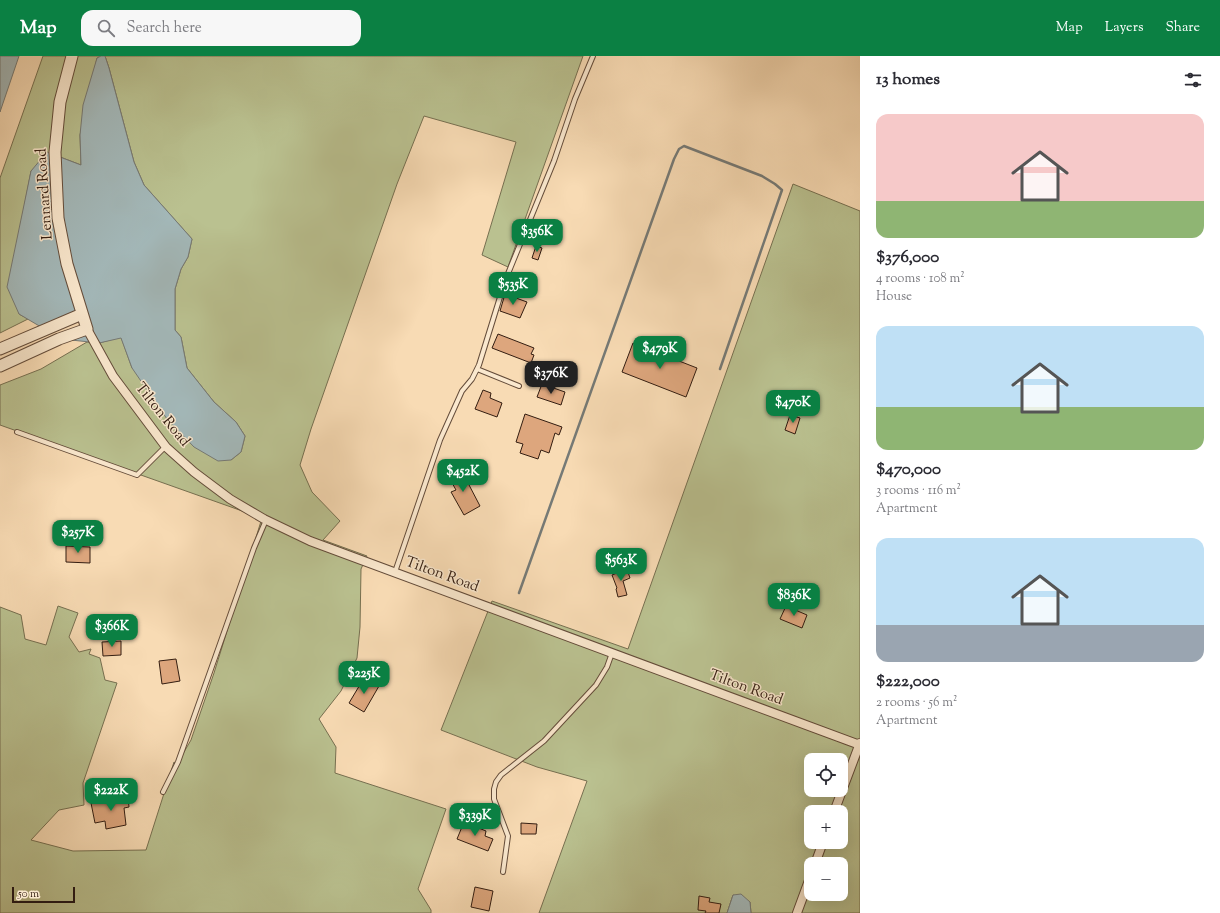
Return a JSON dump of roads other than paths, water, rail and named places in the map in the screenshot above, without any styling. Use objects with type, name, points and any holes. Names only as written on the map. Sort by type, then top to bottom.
[{"type":"street","name":"Lennard Road","points":[[72,56],[60,102],[56,159],[58,218],[67,264],[88,329]]},
{"type":"street","points":[[0,349],[82,314]]},
{"type":"street","points":[[0,366],[59,339],[88,329]]},
{"type":"street","name":"Tilton Road","points":[[88,329],[113,376],[166,447],[194,472],[224,494],[266,520],[310,541],[860,744]]},
{"type":"street","points":[[837,805],[860,744]]},
{"type":"street","points":[[797,913],[804,894]]},
{"type":"lane","points":[[395,572],[442,434],[462,391],[472,379],[477,369],[505,281],[554,161],[575,99],[592,56]]},
{"type":"lane","points":[[477,369],[519,386]]},
{"type":"lane","points":[[16,432],[137,475],[166,447]]},
{"type":"lane","points":[[163,792],[178,762],[254,548],[266,520]]},
{"type":"lane","points":[[503,872],[508,836],[494,799],[496,782],[501,775],[544,741],[596,685],[607,667],[612,653]]},
{"type":"waterway","points":[[519,593],[674,159],[679,149],[684,146],[762,176],[782,190],[720,369]]}]
